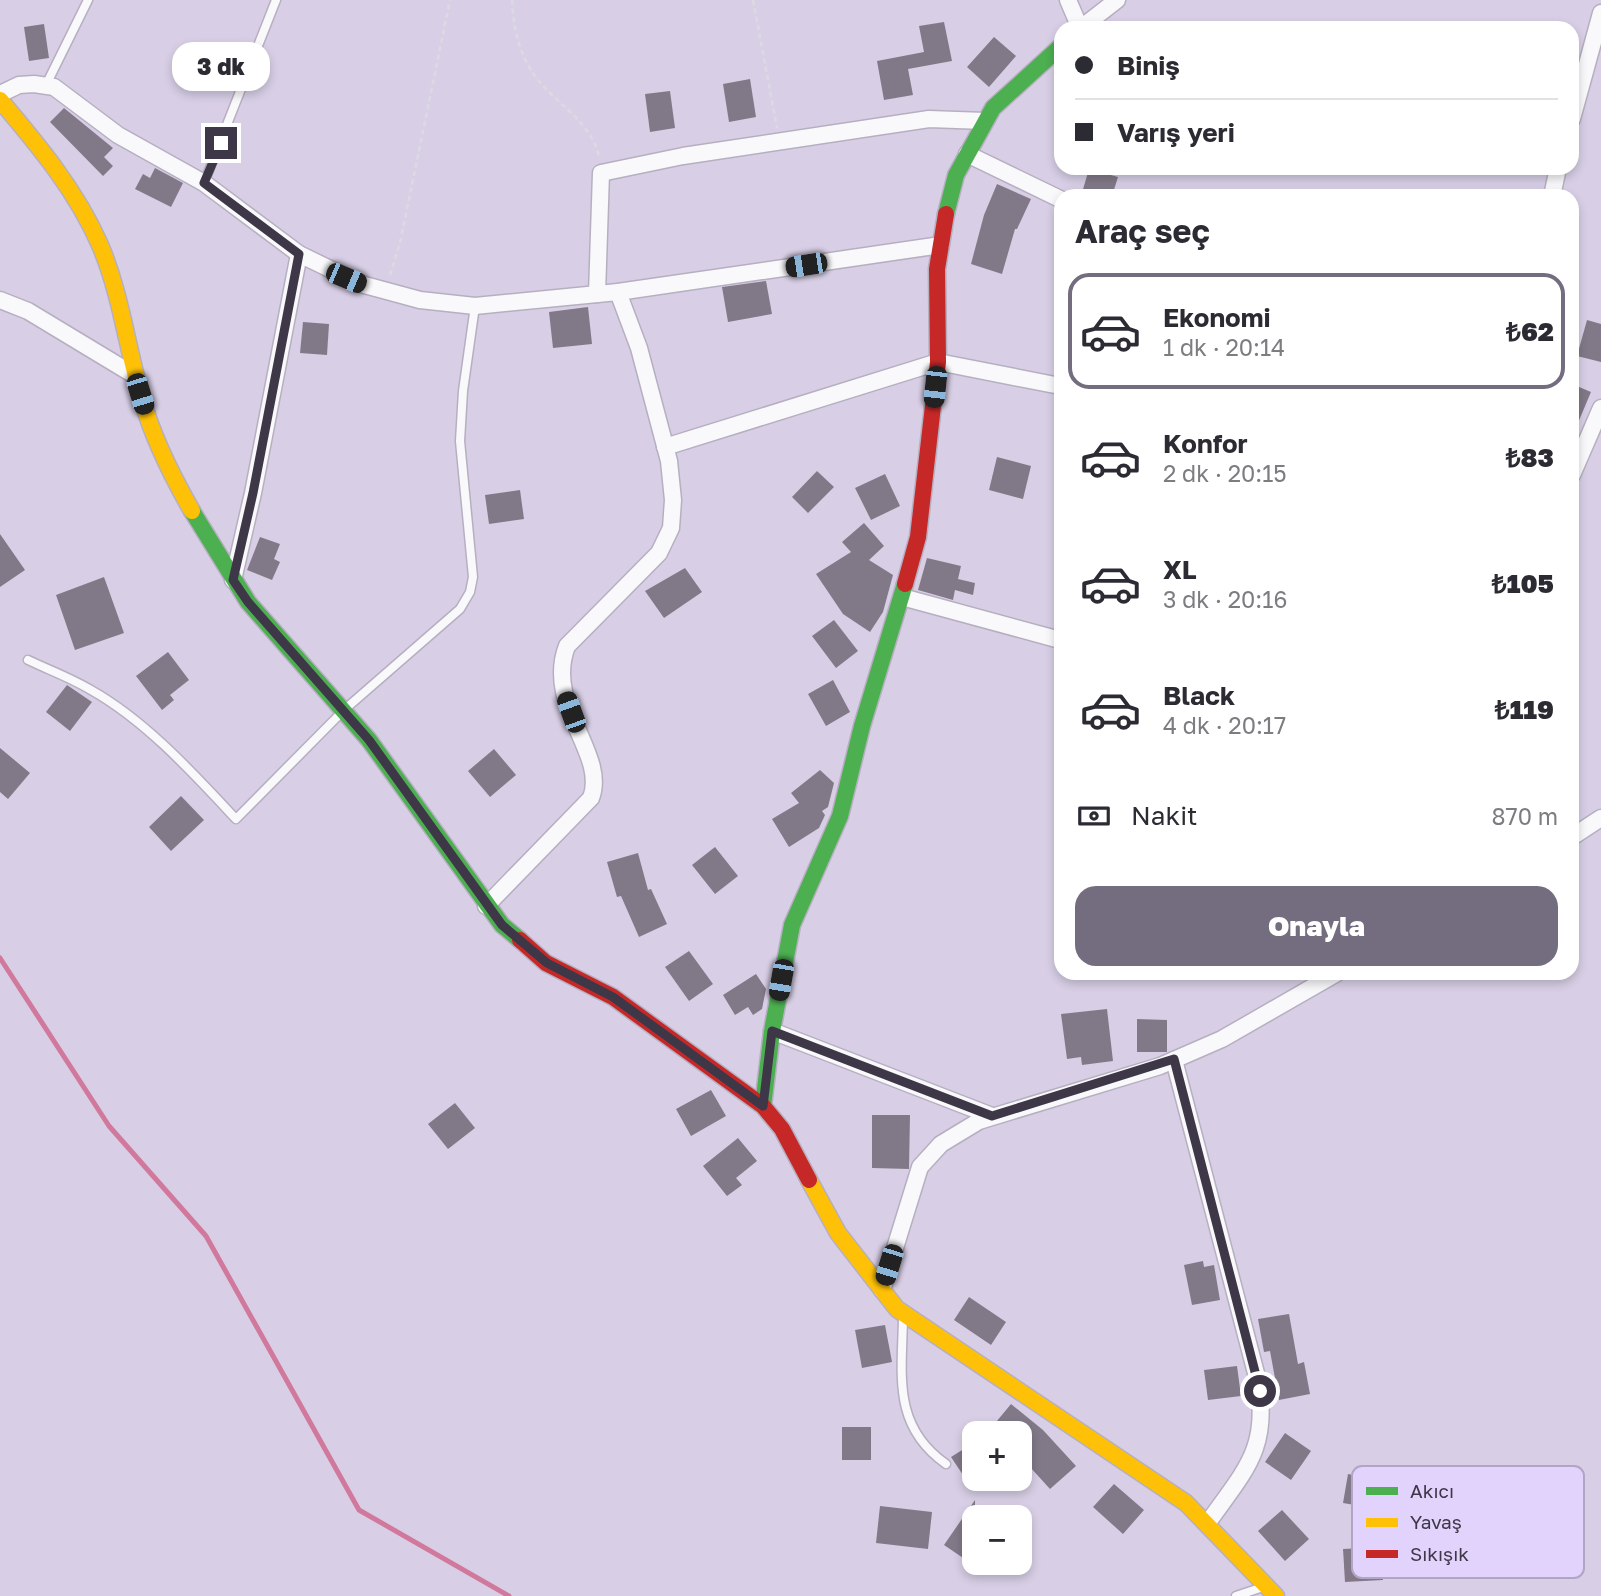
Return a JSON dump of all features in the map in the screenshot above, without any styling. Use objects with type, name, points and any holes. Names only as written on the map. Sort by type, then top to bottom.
[{"type":"street","points":[[1068,0],[1077,21]]},
{"type":"street","points":[[1089,21],[1117,0]]},
{"type":"street","points":[[1579,93],[1601,13]]},
{"type":"street","points":[[763,1106],[772,1031],[792,925],[840,816],[862,726],[918,537],[937,362],[937,269],[956,175],[993,108],[1054,52]]},
{"type":"street","points":[[0,93],[19,85],[54,87],[118,135],[204,183],[299,254],[331,271],[386,292],[420,300],[475,306],[618,292],[941,245]]},
{"type":"street","points":[[0,100],[50,158],[89,223],[120,303],[134,375],[169,468],[233,580],[248,602],[344,710],[397,778],[486,906],[517,940],[547,963],[613,997],[763,1106],[782,1129],[838,1233],[903,1313],[1186,1503],[1272,1591]]},
{"type":"street","points":[[597,294],[601,173],[683,156],[929,119],[985,121]]},
{"type":"street","points":[[967,154],[1054,196]]},
{"type":"street","points":[[233,580],[253,493],[299,254]]},
{"type":"street","points":[[486,906],[591,798],[595,786],[590,763],[561,686],[561,663],[567,646],[659,553],[671,528],[673,500],[665,447],[639,348],[618,292]]},
{"type":"street","points":[[0,300],[28,311],[134,375]]},
{"type":"street","points":[[665,447],[937,362],[1054,385]]},
{"type":"street","points":[[1579,459],[1601,408]]},
{"type":"street","points":[[902,597],[1054,638]]},
{"type":"street","points":[[1579,832],[1601,818]]},
{"type":"street","points":[[882,1290],[920,1167],[954,1134],[992,1116],[1174,1059],[1222,1039],[1325,980]]},
{"type":"street","points":[[772,1031],[992,1116]]},
{"type":"street","points":[[1174,1059],[1257,1377],[1261,1405],[1259,1434],[1252,1462],[1207,1524]]},
{"type":"lane","points":[[46,85],[88,0]]},
{"type":"lane","points":[[204,183],[276,0]]},
{"type":"lane","points":[[27,660],[91,689],[118,707],[181,762],[236,819],[344,710],[460,609],[470,592],[473,577],[460,441],[463,391],[475,306]]},
{"type":"lane","points":[[903,1313],[904,1406],[920,1441],[946,1464]]},
{"type":"lane","points":[[1236,1596],[1272,1591]]},
{"type":"path","points":[[386,292],[400,243],[450,0]]},
{"type":"path","points":[[512,0],[516,34],[529,66],[538,80],[589,132],[597,148],[601,173]]},
{"type":"path","points":[[753,0],[779,141]]},
{"type":"building","points":[[944,22],[952,61],[908,69],[913,95],[884,100],[877,61],[924,52],[919,26]]},
{"type":"building","points":[[44,24],[49,58],[29,61],[24,27]]},
{"type":"building","points":[[994,37],[1016,56],[989,87],[967,67]]},
{"type":"building","points":[[750,79],[756,117],[729,122],[723,84]]},
{"type":"building","points":[[670,91],[675,128],[650,132],[645,94]]},
{"type":"building","points":[[64,108],[113,148],[104,157],[113,166],[103,176],[50,122]]},
{"type":"building","points":[[155,168],[183,183],[171,207],[135,189],[143,174],[150,178]]},
{"type":"building","points":[[1087,175],[1118,177],[1114,189],[1083,189]]},
{"type":"building","points":[[997,184],[1031,199],[1015,229],[1002,274],[971,264],[984,215]]},
{"type":"building","points":[[766,281],[772,314],[728,322],[722,287]]},
{"type":"building","points":[[588,307],[592,344],[553,348],[549,312]]},
{"type":"building","points":[[1587,320],[1601,324],[1601,362],[1579,356]]},
{"type":"building","points":[[303,322],[329,324],[327,355],[300,353]]},
{"type":"building","points":[[1579,387],[1591,392],[1579,420]]},
{"type":"building","points":[[997,457],[1031,466],[1023,499],[989,490]]},
{"type":"building","points":[[817,471],[834,487],[808,513],[792,497]]},
{"type":"building","points":[[885,474],[900,506],[871,520],[855,488]]},
{"type":"building","points":[[520,490],[524,519],[489,524],[485,495]]},
{"type":"building","points":[[864,523],[884,546],[869,560],[893,575],[883,612],[870,632],[843,614],[816,574],[851,552],[842,542]]},
{"type":"building","points":[[0,534],[25,570],[0,587]]},
{"type":"building","points":[[260,537],[280,544],[274,559],[280,562],[272,580],[247,570]]},
{"type":"building","points":[[927,558],[961,566],[958,579],[975,583],[973,595],[955,590],[953,600],[918,590]]},
{"type":"building","points":[[685,568],[702,592],[664,618],[645,591]]},
{"type":"building","points":[[104,577],[124,633],[75,650],[56,595]]},
{"type":"building","points":[[834,620],[858,651],[836,668],[812,636]]},
{"type":"building","points":[[168,652],[189,680],[170,695],[174,700],[162,710],[136,676]]},
{"type":"building","points":[[833,680],[850,712],[826,726],[808,694]]},
{"type":"building","points":[[67,685],[92,702],[70,731],[46,712]]},
{"type":"building","points":[[0,748],[30,773],[8,799],[0,792]]},
{"type":"building","points":[[494,749],[516,775],[490,797],[468,771]]},
{"type":"building","points":[[820,770],[834,783],[828,807],[822,811],[825,815],[819,828],[789,847],[772,819],[799,803],[791,793]]},
{"type":"building","points":[[181,796],[204,820],[171,851],[149,827]]},
{"type":"building","points":[[715,847],[738,876],[715,894],[692,865]]},
{"type":"building","points":[[638,853],[648,890],[651,889],[667,924],[639,937],[621,896],[617,897],[607,862]]},
{"type":"building","points":[[689,951],[713,984],[689,1001],[665,967]]},
{"type":"building","points":[[756,974],[766,989],[762,1009],[753,1015],[748,1007],[735,1015],[723,995]]},
{"type":"building","points":[[1107,1009],[1113,1061],[1082,1065],[1081,1057],[1067,1059],[1061,1014]]},
{"type":"building","points":[[1137,1019],[1167,1020],[1167,1052],[1137,1052]]},
{"type":"building","points":[[711,1090],[726,1116],[691,1136],[676,1109]]},
{"type":"building","points":[[455,1103],[475,1128],[448,1149],[428,1124]]},
{"type":"building","points":[[872,1115],[910,1115],[909,1169],[872,1168]]},
{"type":"building","points":[[738,1138],[757,1161],[736,1178],[742,1185],[727,1196],[703,1166]]},
{"type":"building","points":[[1203,1261],[1204,1267],[1214,1265],[1220,1300],[1192,1305],[1184,1265]]},
{"type":"building","points":[[969,1297],[1006,1322],[991,1345],[954,1320]]},
{"type":"building","points":[[1289,1314],[1298,1364],[1304,1362],[1310,1394],[1279,1400],[1270,1351],[1264,1352],[1258,1319]]},
{"type":"building","points":[[885,1325],[892,1362],[862,1368],[855,1330]]},
{"type":"building","points":[[1237,1366],[1241,1396],[1208,1400],[1204,1370]]},
{"type":"building","points":[[1011,1404],[1032,1421],[997,1421]]},
{"type":"building","points":[[1032,1421],[1076,1466],[1050,1489],[1032,1469]]},
{"type":"building","points":[[842,1427],[871,1427],[871,1460],[842,1460]]},
{"type":"building","points":[[1285,1433],[1311,1451],[1291,1480],[1265,1462]]},
{"type":"building","points":[[962,1450],[962,1474],[951,1457]]},
{"type":"building","points":[[1348,1474],[1352,1475],[1352,1505],[1343,1503]]},
{"type":"building","points":[[1114,1484],[1144,1510],[1123,1534],[1093,1507]]},
{"type":"building","points":[[880,1506],[932,1512],[928,1549],[876,1543]]},
{"type":"building","points":[[1282,1510],[1309,1539],[1285,1561],[1258,1531]]},
{"type":"building","points":[[962,1519],[962,1557],[944,1545]]},
{"type":"building","points":[[1343,1549],[1352,1549],[1352,1578],[1383,1580],[1345,1582]]},
{"type":"waterway","points":[[0,958],[109,1126],[206,1236],[359,1510],[509,1596]]},
{"type":"traffic: fast","points":[[946,214],[956,175],[993,108],[1054,52]]},
{"type":"traffic: fast","points":[[192,511],[248,602],[369,740],[502,925],[520,940]]},
{"type":"traffic: fast","points":[[763,1106],[772,1031],[792,925],[840,816],[862,726],[905,584]]},
{"type":"traffic: slow","points":[[0,100],[68,187],[100,245],[113,283],[146,414],[164,457],[192,511]]},
{"type":"traffic: slow","points":[[809,1180],[838,1233],[897,1309],[1186,1503],[1276,1596]]},
{"type":"traffic: jam","points":[[905,584],[918,537],[938,362],[937,269],[946,214]]},
{"type":"traffic: jam","points":[[520,940],[546,963],[613,997],[763,1106],[782,1129],[809,1180]]},
{"type":"route","points":[[221,143],[204,183],[299,254],[253,493],[233,580],[248,602],[369,740],[486,906],[513,936],[547,963],[613,997],[763,1106],[772,1031],[992,1116],[1160,1066],[1174,1059],[1260,1391]]}]
